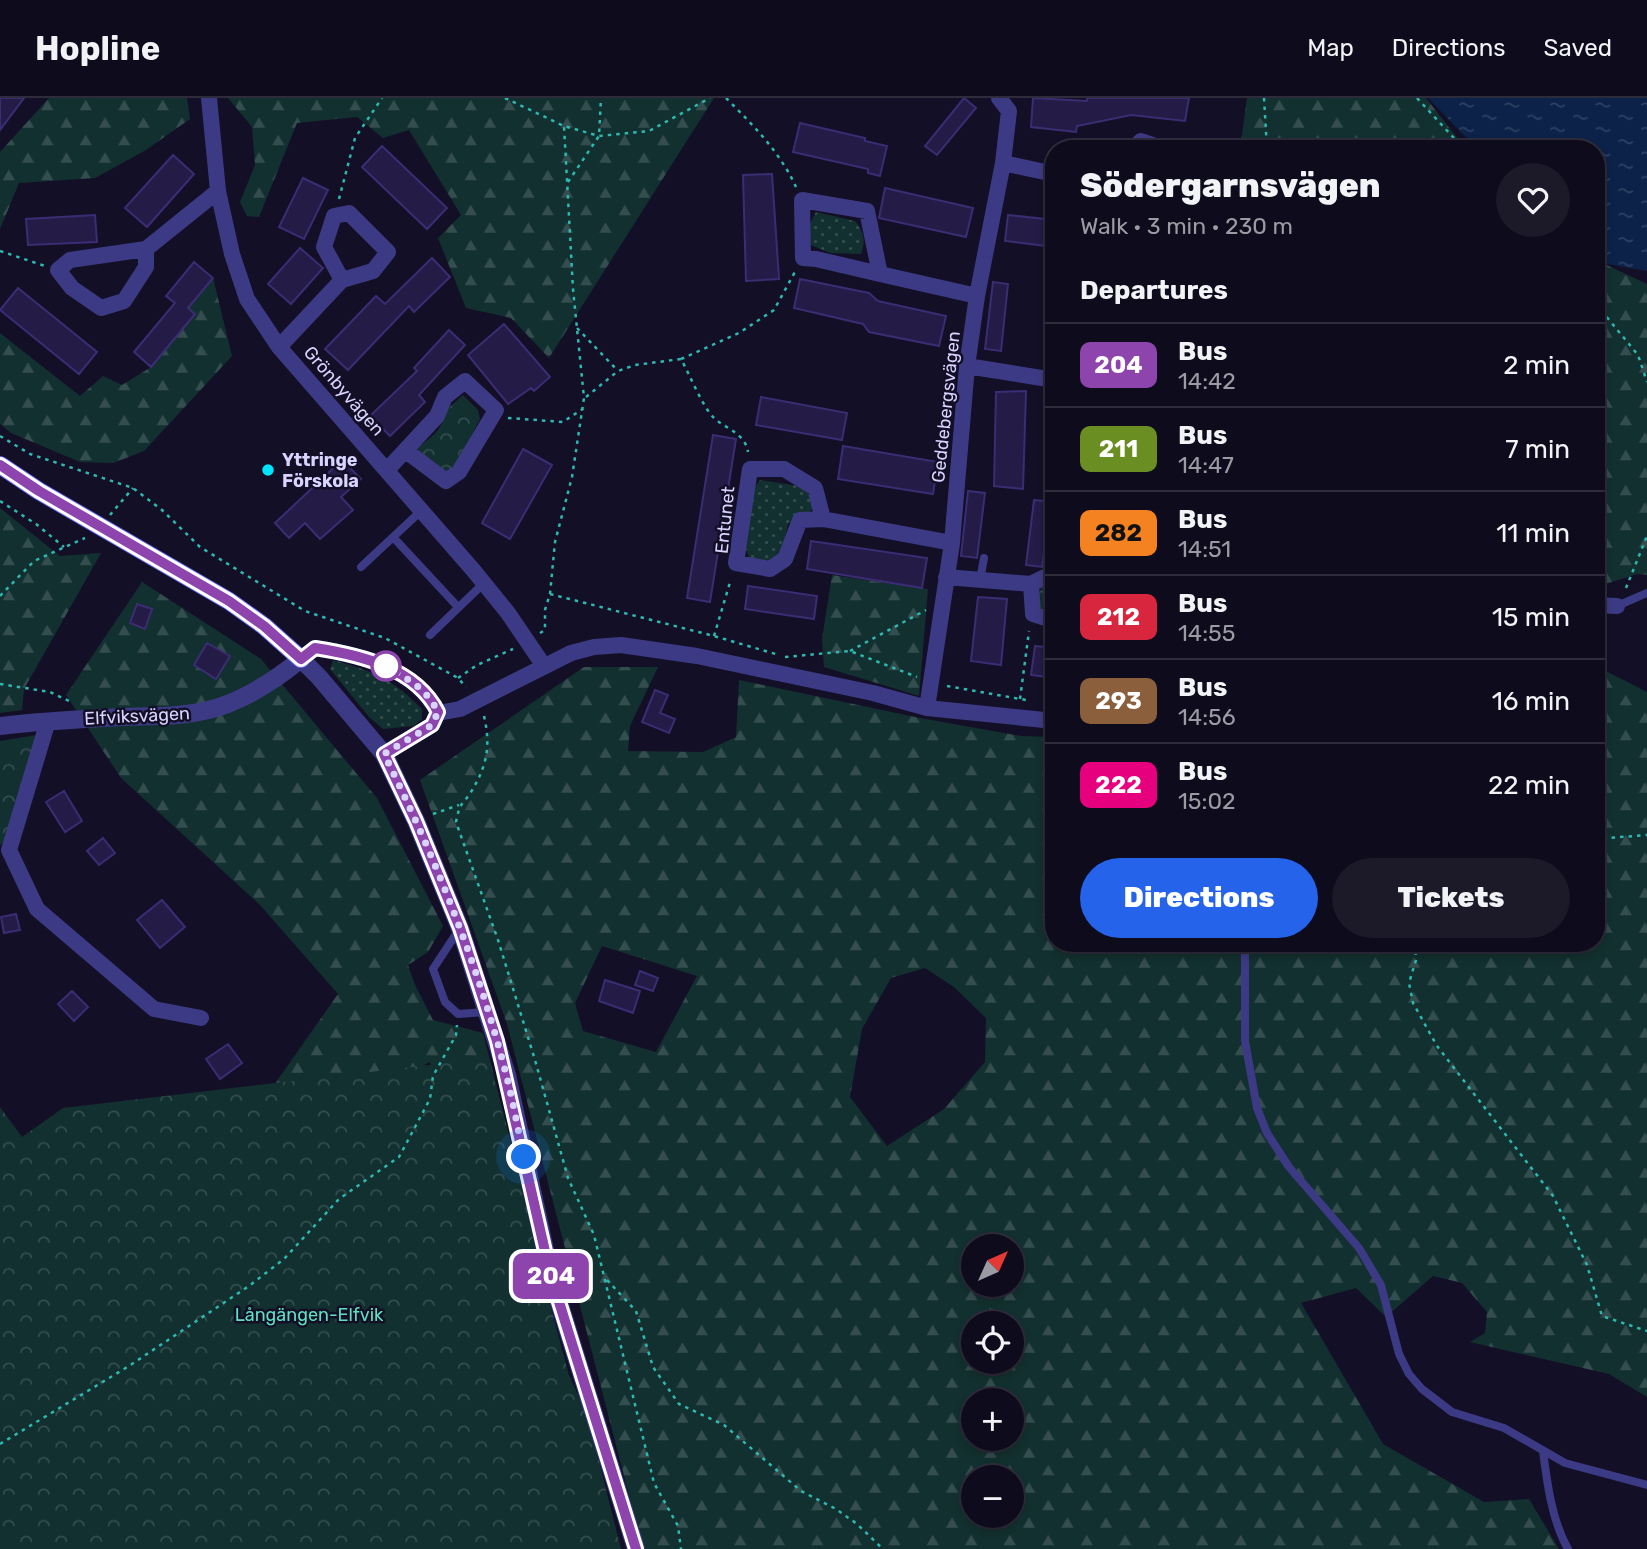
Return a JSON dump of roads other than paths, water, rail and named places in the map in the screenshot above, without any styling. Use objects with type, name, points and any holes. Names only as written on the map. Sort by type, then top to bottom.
[{"type":"main road","points":[[0,465],[229,601],[264,626],[301,659]]},
{"type":"street","name":"Grönbyvägen","points":[[209,98],[218,191],[232,254],[247,299],[279,347],[484,583],[544,666]]},
{"type":"street","name":"Geddebergsvägen","points":[[927,708],[952,543],[967,366],[977,296],[1003,163],[1004,105]]},
{"type":"street","points":[[1003,163],[1045,172]]},
{"type":"street","points":[[146,249],[146,267],[124,301],[101,308],[72,288],[58,270],[69,260],[146,249],[218,191]]},
{"type":"street","points":[[880,274],[867,211],[802,200],[803,258],[977,296]]},
{"type":"street","points":[[279,347],[342,280],[373,271],[388,252],[349,213],[334,216],[324,247],[342,280]]},
{"type":"street","points":[[967,366],[1045,379]]},
{"type":"street","points":[[387,470],[437,416],[445,397],[465,381],[496,410],[459,472],[446,481],[406,451]]},
{"type":"street","name":"Entunet","points":[[750,469],[784,469],[815,488],[823,519],[800,520],[785,559],[770,569],[736,563],[750,469]]},
{"type":"street","points":[[823,519],[952,543]]},
{"type":"street","points":[[946,577],[1031,584],[1045,577]]},
{"type":"street","points":[[1031,584],[1032,614],[1045,618]]},
{"type":"street","points":[[1605,605],[1617,606]]},
{"type":"street","points":[[438,712],[460,709],[571,653],[594,647],[621,645],[649,648],[860,691],[927,708],[1045,720]]},
{"type":"street","points":[[438,712],[430,697],[411,680],[388,667],[315,648],[301,659],[384,754],[416,821],[460,928],[507,1075],[550,1273],[636,1549]]},
{"type":"street","name":"Elfviksvägen","points":[[0,726],[48,720],[189,714],[209,710],[248,695],[301,659]]},
{"type":"street","points":[[384,754],[432,725],[438,712]]},
{"type":"street","points":[[48,720],[9,849],[37,909],[154,1009],[201,1018]]},
{"type":"lane","points":[[361,567],[422,510]]},
{"type":"lane","points":[[393,537],[458,607]]},
{"type":"lane","points":[[980,580],[984,558]]},
{"type":"lane","points":[[430,635],[484,583]]},
{"type":"lane","points":[[1617,606],[1647,593]]},
{"type":"lane","points":[[460,928],[433,969],[445,1002],[458,1014],[487,1012]]},
{"type":"lane","points":[[1245,952],[1245,1041],[1257,1108],[1267,1133],[1289,1167],[1359,1248],[1381,1285],[1399,1354],[1409,1374],[1422,1389],[1452,1412],[1504,1428],[1565,1463],[1647,1485]]},
{"type":"lane","points":[[1543,1451],[1552,1499],[1562,1538],[1568,1549]]},
{"type":"water","points":[[1428,98],[1647,98],[1647,271],[1605,264],[1605,140],[1468,140]]},
{"type":"place","name":"Yttringe Förskola","points":[[268,470]]},
{"type":"park label","name":"Långängen-Elfvik","points":[[309,1315]]}]
